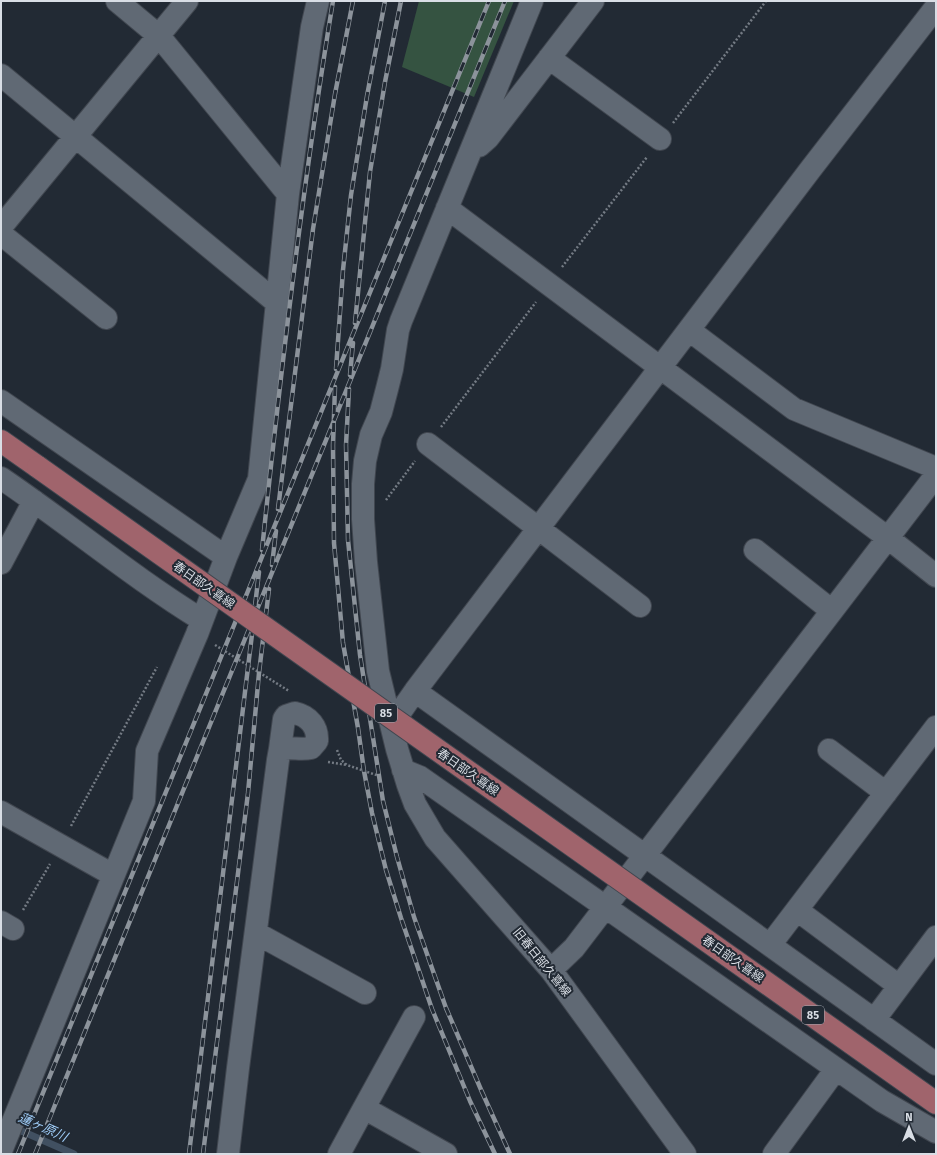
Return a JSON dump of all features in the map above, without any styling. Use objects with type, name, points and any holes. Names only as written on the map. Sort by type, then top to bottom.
[{"type":"main road","name":"春日部久喜線","points":[[1,441],[936,1103]]},
{"type":"street","points":[[117,1],[159,36],[288,194]]},
{"type":"street","points":[[1,227],[187,1]]},
{"type":"street","points":[[5,1152],[144,801],[147,751],[259,479],[288,194],[311,35],[318,1]]},
{"type":"street","name":"旧春日部久喜線","points":[[532,1],[398,330],[392,369],[387,389],[381,412],[368,447],[363,484],[363,519],[366,562],[378,671],[403,770],[415,804],[435,838],[550,970],[685,1154]]},
{"type":"street","points":[[468,156],[488,138],[593,1]]},
{"type":"street","points":[[392,724],[415,691],[538,528],[936,7]]},
{"type":"street","points":[[549,58],[660,139]]},
{"type":"street","points":[[1,75],[276,302]]},
{"type":"street","points":[[447,208],[888,538],[936,576]]},
{"type":"street","points":[[1,234],[106,318]]},
{"type":"street","points":[[689,330],[794,409],[936,468]]},
{"type":"street","points":[[1,401],[226,557]]},
{"type":"street","points":[[428,444],[640,606]]},
{"type":"street","points":[[550,970],[574,948],[936,475]]},
{"type":"street","points":[[1,478],[34,500],[172,601],[202,620]]},
{"type":"street","points":[[1,563],[34,500]]},
{"type":"street","points":[[755,550],[832,610]]},
{"type":"street","points":[[415,691],[936,1064]]},
{"type":"street","points":[[770,945],[936,727]]},
{"type":"street","points":[[228,1154],[280,749]]},
{"type":"street","points":[[829,750],[886,793]]},
{"type":"street","points":[[403,770],[420,777],[882,1101],[936,1132]]},
{"type":"street","points":[[1,812],[114,875]]},
{"type":"street","points":[[797,910],[899,986]]},
{"type":"street","points":[[256,932],[365,994]]},
{"type":"street","points":[[874,1020],[936,937]]},
{"type":"street","points":[[339,1154],[414,1017]]},
{"type":"street","points":[[774,1154],[836,1068]]},
{"type":"street","points":[[364,1108],[446,1154]]},
{"type":"path","points":[[385,501],[766,1]]},
{"type":"path","points":[[7,925],[60,845],[157,666]]},
{"type":"green space","points":[[419,1],[514,1],[474,97],[402,67]]},
{"type":"waterway","name":"蓮ヶ原川","points":[[1,1122],[74,1154]]},
{"type":"railway","points":[[262,550],[293,275],[333,1]]},
{"type":"railway","points":[[278,509],[313,229],[335,94],[353,1]]},
{"type":"railway","points":[[336,369],[343,270],[351,195],[367,96],[385,1]]},
{"type":"railway","points":[[355,323],[370,172],[385,82],[401,1]]},
{"type":"railway","points":[[18,1154],[489,1]]},
{"type":"railway","points":[[35,1154],[505,1]]},
{"type":"railway","points":[[350,375],[353,343]]},
{"type":"railway","points":[[335,387],[333,445],[334,543],[343,643],[372,813],[386,870],[432,1009],[470,1101],[495,1154]]},
{"type":"railway","points":[[349,389],[346,445],[348,540],[360,655],[383,801],[414,917],[446,1008],[510,1154]]},
{"type":"railway","points":[[272,565],[276,531]]},
{"type":"railway","points":[[255,606],[259,572]]},
{"type":"railway","points":[[203,1154],[248,793],[259,673],[269,589]]},
{"type":"railway","points":[[189,1154],[253,626]]}]
